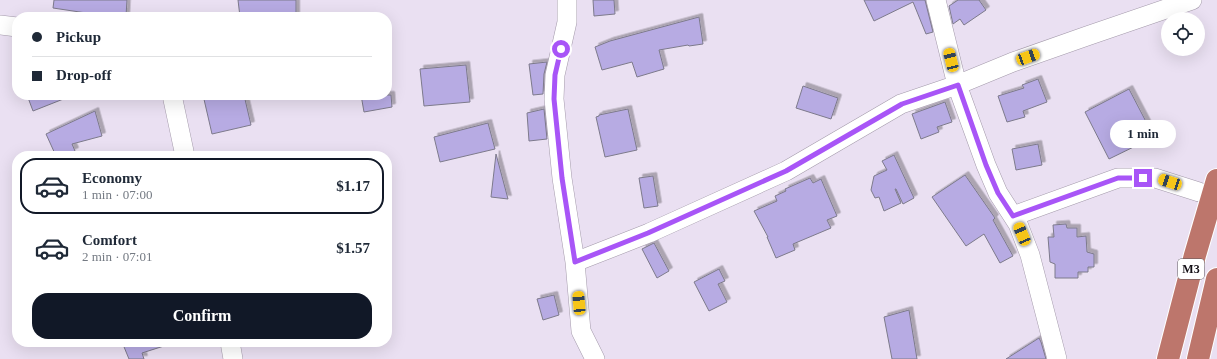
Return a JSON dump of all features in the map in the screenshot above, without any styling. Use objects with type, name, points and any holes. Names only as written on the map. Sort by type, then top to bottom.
[{"type":"highway","name":"M3","points":[[1168,359],[1194,255],[1217,180]]},
{"type":"highway","name":"M3","points":[[1198,359],[1217,279]]},
{"type":"street","points":[[567,0],[567,22],[555,75],[554,99],[562,178],[575,262],[581,331],[595,359]]},
{"type":"street","points":[[936,0],[958,85],[986,165],[998,193],[1018,224],[1030,255],[1057,359]]},
{"type":"street","points":[[575,262],[648,233],[786,171],[902,104],[958,85],[1021,60],[1192,0]]},
{"type":"street","points":[[0,25],[12,26]]},
{"type":"street","points":[[173,100],[184,151]]},
{"type":"street","points":[[1013,216],[1118,178],[1155,178],[1199,192]]},
{"type":"street","points":[[231,347],[233,359]]},
{"type":"building","points":[[54,0],[127,0],[126,12],[80,12],[53,8]]},
{"type":"building","points":[[238,0],[296,0],[296,12],[239,12]]},
{"type":"building","points":[[593,0],[614,0],[615,14],[594,16]]},
{"type":"building","points":[[864,0],[925,0],[933,32],[926,34],[913,2],[874,21]]},
{"type":"building","points":[[958,0],[979,0],[986,10],[964,25],[960,19],[953,24],[949,6]]},
{"type":"building","points":[[699,17],[703,44],[659,50],[664,69],[637,77],[632,62],[602,70],[595,47],[610,41]]},
{"type":"building","points":[[547,62],[544,74],[543,94],[533,95],[529,64]]},
{"type":"building","points":[[466,65],[470,102],[424,106],[420,69]]},
{"type":"building","points":[[1038,79],[1047,102],[1023,111],[1025,117],[1007,122],[998,96],[1024,88],[1022,85]]},
{"type":"building","points":[[803,86],[838,98],[831,119],[796,108]]},
{"type":"building","points":[[1129,89],[1154,137],[1109,159],[1085,112]]},
{"type":"building","points":[[29,100],[61,100],[33,111]]},
{"type":"building","points":[[204,100],[245,100],[251,125],[212,134]]},
{"type":"building","points":[[362,100],[391,100],[392,107],[364,112]]},
{"type":"building","points":[[945,102],[952,122],[937,127],[939,132],[921,139],[912,114]]},
{"type":"building","points":[[544,109],[547,139],[529,141],[527,113]]},
{"type":"building","points":[[628,109],[637,150],[605,157],[596,117],[599,115]]},
{"type":"building","points":[[95,111],[102,136],[72,144],[75,151],[54,151],[46,134]]},
{"type":"building","points":[[488,123],[495,149],[440,162],[434,137]]},
{"type":"building","points":[[1038,144],[1042,165],[1016,170],[1012,149]]},
{"type":"building","points":[[496,154],[508,199],[491,197]]},
{"type":"building","points":[[894,155],[914,198],[903,204],[895,189],[901,203],[884,211],[879,197],[875,198],[871,190],[874,176],[887,170],[882,161]]},
{"type":"building","points":[[965,175],[995,218],[993,220],[1013,256],[1000,263],[984,234],[966,246],[932,197]]},
{"type":"building","points":[[653,176],[658,206],[644,208],[639,178]]},
{"type":"building","points":[[810,178],[813,183],[821,179],[837,216],[827,220],[831,228],[793,244],[795,250],[776,258],[768,237],[754,211],[777,201],[775,196],[786,191],[785,189]]},
{"type":"building","points":[[1066,224],[1067,228],[1077,228],[1077,237],[1086,236],[1087,252],[1094,254],[1094,267],[1088,267],[1088,272],[1078,272],[1078,278],[1055,278],[1055,264],[1050,262],[1048,237],[1054,237],[1053,225]]},
{"type":"building","points":[[654,243],[669,271],[657,278],[642,249]]},
{"type":"building","points":[[719,269],[725,281],[718,284],[727,302],[709,311],[694,282]]},
{"type":"building","points":[[554,295],[559,315],[543,320],[537,299]]},
{"type":"building","points":[[909,310],[917,359],[892,359],[884,317]]},
{"type":"building","points":[[1039,338],[1046,359],[1006,359]]},
{"type":"building","points":[[124,347],[161,347],[142,353],[144,359],[129,359]]},
{"type":"route","points":[[561,49],[555,75],[554,99],[562,178],[575,262],[648,233],[786,171],[902,104],[958,85],[986,165],[998,193],[1013,216],[1118,178],[1143,178]]}]
